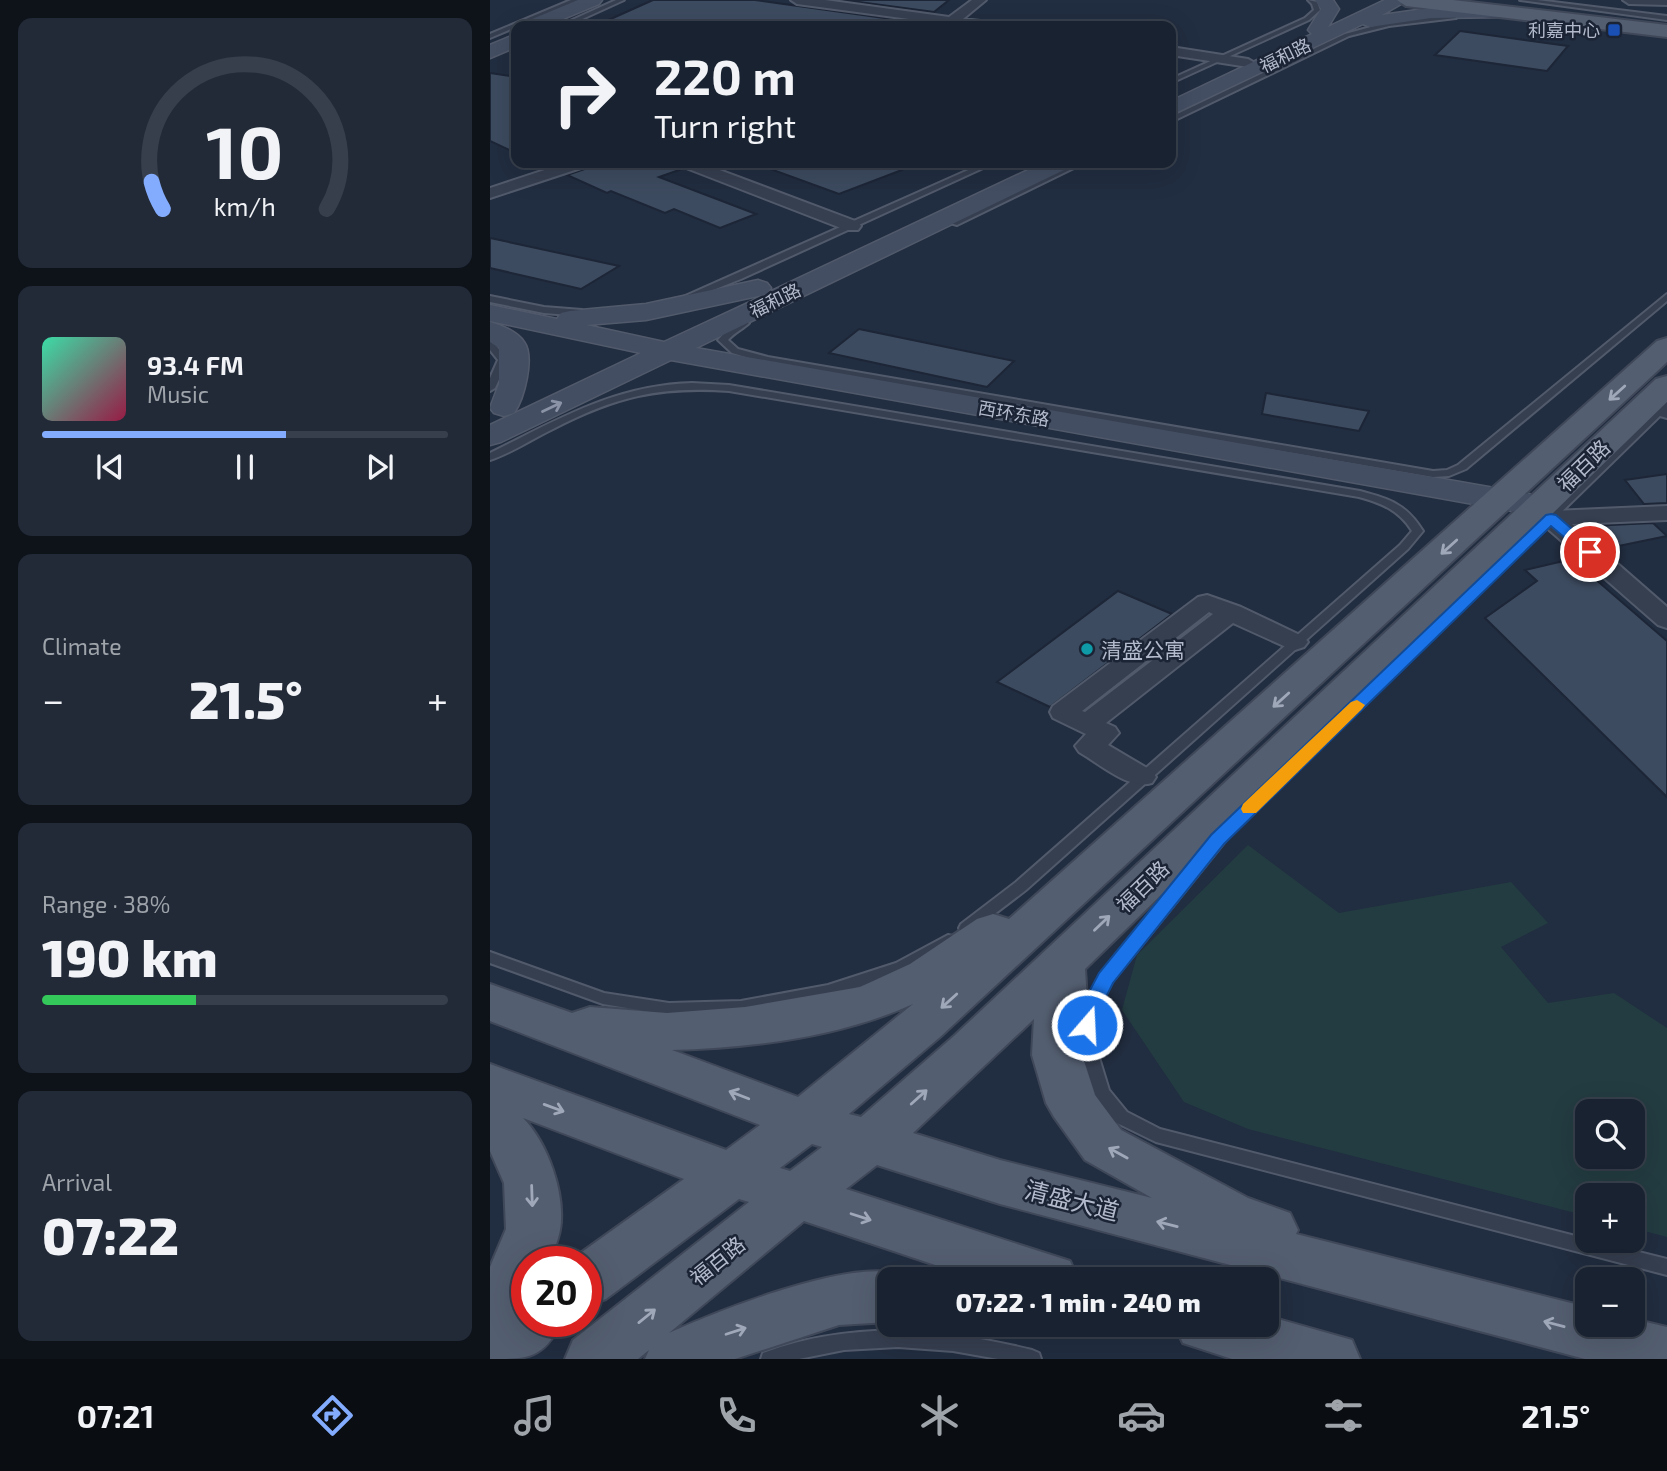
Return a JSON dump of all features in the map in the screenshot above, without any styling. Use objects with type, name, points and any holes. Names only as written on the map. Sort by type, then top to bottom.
[{"type":"main road","points":[[1406,0],[1518,6],[1667,31]]},
{"type":"main road","points":[[1466,0],[1667,20]]},
{"type":"main road","name":"福百路","points":[[594,1359],[796,1196],[869,1142],[1061,963],[1525,510],[1667,347]]},
{"type":"main road","name":"福百路","points":[[602,1270],[805,1121],[923,1024],[1125,842],[1525,510],[1666,402]]},
{"type":"main road","points":[[507,1008],[610,1029],[691,1032],[758,1025],[845,1010],[884,997],[947,965],[1014,916],[1058,879],[1125,842]]},
{"type":"main road","points":[[1061,963],[1063,1000],[1056,1029],[1058,1055],[1072,1104],[1102,1145],[1229,1214],[1450,1297]]},
{"type":"main road","name":"清盛大道","points":[[507,1008],[805,1121],[1000,1182],[1667,1354]]},
{"type":"main road","points":[[490,1084],[730,1174],[1013,1267]]},
{"type":"main road","points":[[490,1117],[516,1144],[531,1183],[533,1228],[521,1266],[490,1317]]},
{"type":"main road","points":[[674,1359],[728,1334],[839,1300],[877,1298]]},
{"type":"main road","points":[[490,1353],[512,1337]]},
{"type":"main road","points":[[1248,1337],[1331,1359]]},
{"type":"street","points":[[543,21],[593,0]]},
{"type":"street","points":[[561,21],[610,0]]},
{"type":"street","points":[[797,0],[929,21]]},
{"type":"street","points":[[952,21],[980,0]]},
{"type":"street","points":[[1321,33],[1330,9],[1324,0]]},
{"type":"street","name":"福和路","points":[[1176,106],[1321,33],[1374,0]]},
{"type":"street","name":"福和路","points":[[1176,96],[1399,0]]},
{"type":"street","points":[[1493,0],[1518,6]]},
{"type":"street","points":[[1629,0],[1667,1]]},
{"type":"street","points":[[1321,33],[1404,16],[1518,6]]},
{"type":"street","points":[[490,43],[511,34]]},
{"type":"street","points":[[490,52],[511,42]]},
{"type":"street","points":[[1176,52],[1248,63]]},
{"type":"street","points":[[490,193],[566,168]]},
{"type":"street","points":[[700,168],[852,226]]},
{"type":"street","name":"福和路","points":[[490,436],[758,288],[1019,168]]},
{"type":"street","name":"福和路","points":[[495,403],[643,353],[1049,168]]},
{"type":"street","points":[[491,316],[571,319],[613,316],[672,307],[758,288]]},
{"type":"street","points":[[491,316],[513,345],[513,384],[495,403]]},
{"type":"street","name":"西环东路","points":[[491,316],[643,353],[1525,510]]},
{"type":"street","points":[[1525,510],[1667,513]]},
{"type":"street","points":[[1525,510],[1667,620]]},
{"type":"street","points":[[1142,777],[1089,746],[1105,733],[1063,712],[1207,602],[1295,642]]},
{"type":"lane","points":[[526,21],[576,0]]},
{"type":"lane","points":[[573,21],[621,0]]},
{"type":"lane","points":[[1176,79],[1307,19],[1317,10],[1311,0]]},
{"type":"lane","points":[[1176,118],[1347,35],[1412,20],[1505,17],[1667,37]]},
{"type":"lane","points":[[490,36],[511,27]]},
{"type":"lane","points":[[490,58],[511,48]]},
{"type":"lane","points":[[491,316],[544,310],[587,313],[650,307],[716,287],[979,168]]},
{"type":"lane","points":[[1070,168],[734,328],[723,340],[735,351],[766,360],[1433,474],[1449,473],[1462,467],[1667,298]]},
{"type":"lane","points":[[490,344],[503,360],[495,403]]},
{"type":"lane","points":[[490,457],[610,400],[651,389],[696,386],[729,388],[1360,494],[1391,503],[1409,516],[1418,531],[1404,547],[1021,886],[958,934],[901,967],[829,991],[741,1007],[669,1009],[603,998],[490,957]]},
{"type":"lane","points":[[1525,510],[1217,840],[1106,979],[1089,1011],[1085,1038],[1102,1091],[1115,1109],[1121,1117],[1156,1135],[1667,1267]]},
{"type":"lane","points":[[770,1359],[817,1346],[914,1338],[966,1344],[1032,1359]]},
{"type":"green space","points":[[1248,845],[1339,913],[1511,882],[1548,923],[1501,947],[1548,1003],[1614,993],[1667,1028],[1667,1237],[1645,1231],[1645,1183],[1575,1183],[1575,1213],[1248,1129],[1184,1102],[1122,1010],[1137,955]]},
{"type":"building","points":[[653,0],[755,0],[906,21],[606,21]]},
{"type":"building","points":[[844,0],[949,0],[934,12]]},
{"type":"building","points":[[1460,31],[1568,46],[1547,71],[1435,55]]},
{"type":"building","points":[[490,73],[511,76],[511,151],[490,141]]},
{"type":"building","points":[[588,168],[681,168],[659,177],[756,214],[720,228],[674,209],[665,213],[611,191],[607,193],[567,175]]},
{"type":"building","points":[[768,168],[907,168],[839,194]]},
{"type":"building","points":[[490,238],[619,266],[581,289],[490,268]]},
{"type":"building","points":[[859,329],[1014,361],[987,387],[829,353]]},
{"type":"building","points":[[1266,393],[1369,411],[1359,431],[1262,414]]},
{"type":"building","points":[[1667,474],[1667,503],[1644,504],[1625,480]]},
{"type":"building","points":[[1653,523],[1667,536],[1604,549],[1584,530],[1610,525]]},
{"type":"building","points":[[1572,559],[1667,641],[1667,797],[1485,618],[1537,581],[1525,570]]},
{"type":"building","name":"清盛公寓","points":[[1118,591],[1172,614],[1050,707],[997,682]]},
{"type":"slow traffic","points":[[1250,809],[1357,705]]},
{"type":"place","name":"利嘉中心","points":[[1614,30]]},
{"type":"place","name":"清盛公寓","points":[[1087,649]]},
{"type":"route","points":[[1087,1025],[1089,1011],[1106,979],[1217,840],[1551,518],[1590,552]]}]
